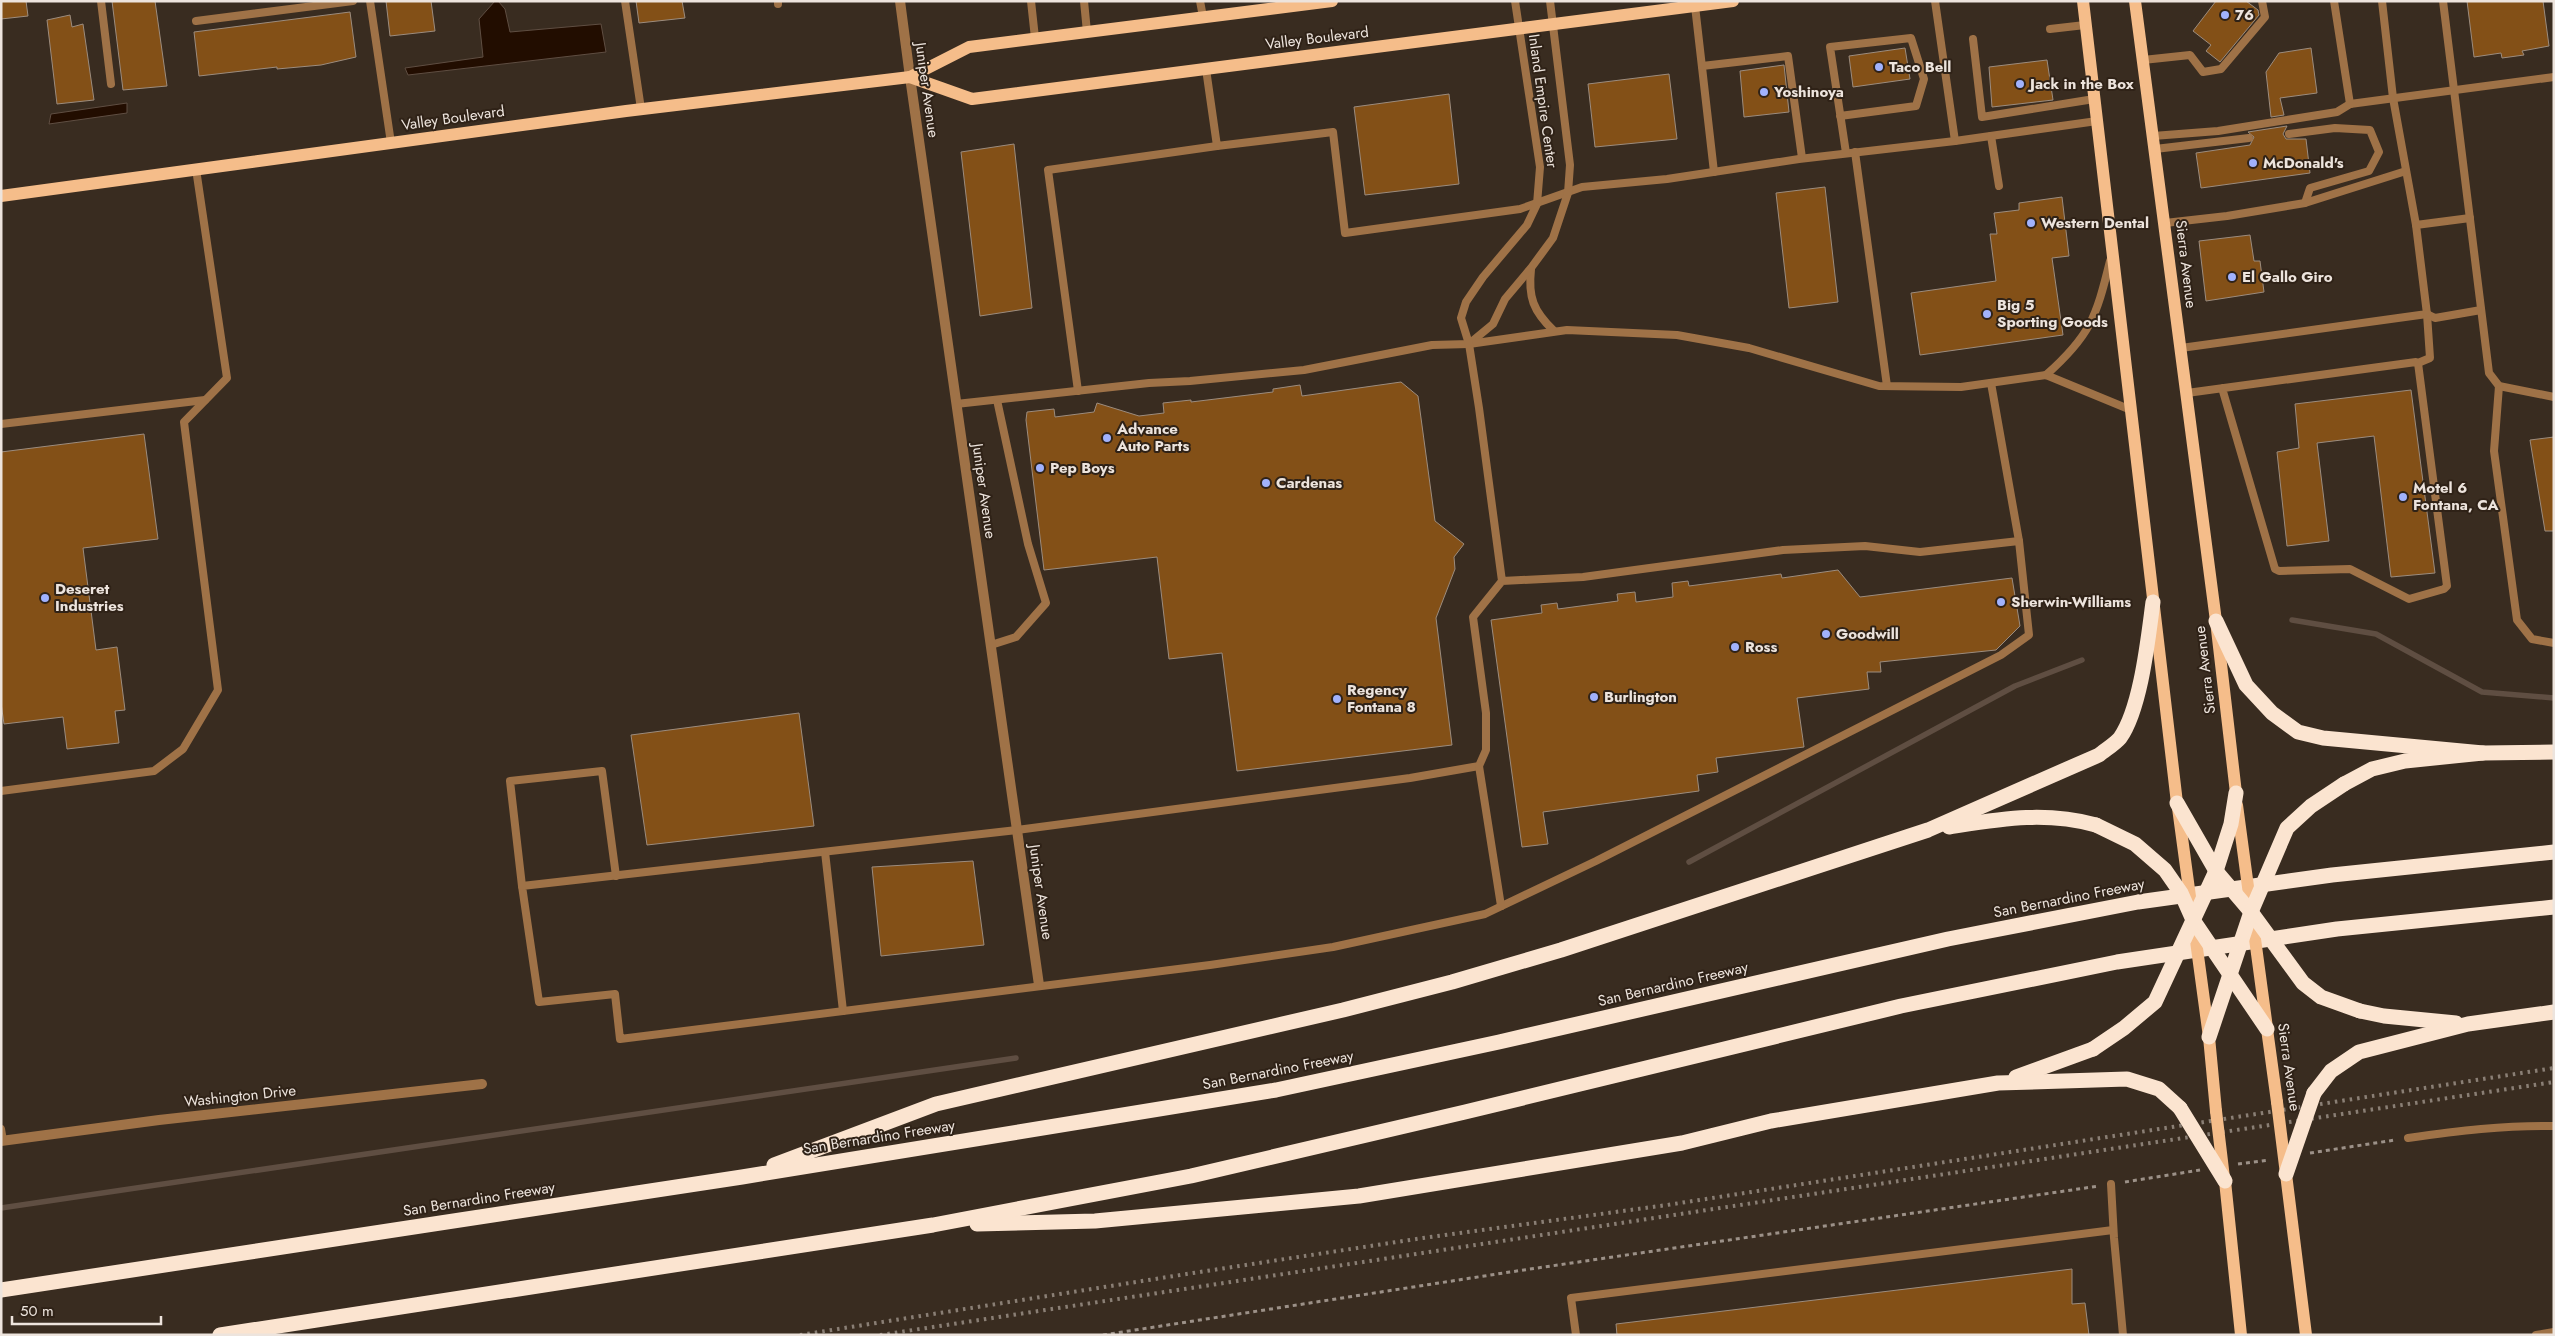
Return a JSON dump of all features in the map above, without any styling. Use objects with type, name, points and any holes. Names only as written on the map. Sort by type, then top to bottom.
[{"type":"highway","points":[[742,1177],[936,1104],[1452,982],[1561,950],[1928,830],[2099,755],[2119,739],[2125,728],[2141,682],[2153,602]]},
{"type":"highway","points":[[2216,621],[2246,685],[2272,713],[2298,732],[2323,738],[2483,753]]},
{"type":"highway","points":[[2209,1037],[2251,912],[2287,828],[2310,806],[2372,769],[2405,761],[2483,753],[2554,752]]},
{"type":"highway","points":[[1998,1083],[2093,1049],[2124,1028],[2155,1002],[2216,872],[2231,824],[2236,793]]},
{"type":"highway","points":[[2177,803],[2216,872],[2251,912],[2303,983],[2321,997],[2360,1012],[2468,1024]]},
{"type":"highway","points":[[1928,830],[2028,816],[2056,817],[2096,825],[2135,844],[2165,870],[2181,893],[2193,920],[2267,1028]]},
{"type":"highway","name":"San Bernardino Freeway","points":[[1,1290],[742,1177],[1276,1090],[1499,1042],[1948,939],[2138,902],[2332,875],[2554,852]]},
{"type":"highway","points":[[220,1335],[933,1225],[1191,1176],[1455,1115],[1901,1006],[2117,962],[2337,929],[2554,907]]},
{"type":"highway","points":[[2286,1174],[2314,1093],[2331,1071],[2359,1052],[2468,1024],[2554,1012]]},
{"type":"highway","points":[[933,1225],[1095,1221],[1359,1196],[1682,1143],[1771,1121],[1998,1083],[2127,1079],[2159,1090],[2180,1108],[2225,1181]]},
{"type":"main road","name":"Valley Boulevard","points":[[1,196],[641,109],[910,77],[969,47],[1203,17],[1276,4],[1330,1]]},
{"type":"main road","name":"Valley Boulevard","points":[[910,77],[972,100],[1733,1]]},
{"type":"main road","points":[[2083,1],[2177,803],[2209,1037],[2241,1335]]},
{"type":"main road","name":"Sierra Avenue","points":[[2135,1],[2187,393],[2251,912],[2306,1335]]},
{"type":"street","name":"Juniper Avenue","points":[[900,1],[1039,986]]},
{"type":"street","name":"Washington Drive","points":[[2,1141],[159,1120],[482,1084]]},
{"type":"lane","points":[[101,1],[111,84]]},
{"type":"lane","points":[[196,21],[353,1]]},
{"type":"lane","points":[[370,1],[392,143]]},
{"type":"lane","points":[[625,1],[641,109]]},
{"type":"lane","points":[[1031,1],[1035,38]]},
{"type":"lane","points":[[1084,1],[1087,32]]},
{"type":"lane","points":[[1200,1],[1203,17]]},
{"type":"lane","name":"Inland Empire Center","points":[[1516,1],[1540,167],[1537,204]]},
{"type":"lane","name":"Inland Empire Center","points":[[1469,344],[1493,324],[1505,299],[1532,268],[1553,238],[1568,192],[1570,166],[1550,1]]},
{"type":"lane","points":[[1935,1],[1955,141]]},
{"type":"lane","points":[[2143,60],[2190,55],[2203,72],[2222,69],[2265,17],[2262,1]]},
{"type":"lane","points":[[2334,1],[2350,104]]},
{"type":"lane","points":[[2187,393],[2418,363],[2430,358],[2427,314],[2416,225],[2393,98],[2382,1]]},
{"type":"lane","points":[[2443,1],[2489,373],[2499,386],[2554,398]]},
{"type":"lane","points":[[1695,6],[1714,172]]},
{"type":"lane","points":[[2050,29],[2086,25]]},
{"type":"lane","points":[[1840,116],[1916,106],[1924,79],[1911,38],[1830,48],[1840,116],[1846,153]]},
{"type":"lane","points":[[1973,39],[1982,117],[2094,100]]},
{"type":"lane","points":[[1702,66],[1788,56],[1802,158]]},
{"type":"lane","points":[[1206,69],[1217,146]]},
{"type":"lane","points":[[2153,136],[2218,131],[2337,112],[2350,104],[2554,76]]},
{"type":"lane","points":[[1078,391],[1048,170],[1333,132],[1345,233],[1520,210],[1582,187],[1714,172],[1802,158],[1955,141],[2097,121]]},
{"type":"lane","points":[[2289,134],[2335,128],[2370,130],[2379,152],[2369,171],[2310,188],[2304,202]]},
{"type":"lane","points":[[1992,136],[1999,186]]},
{"type":"lane","points":[[2155,149],[2249,138]]},
{"type":"lane","points":[[1855,152],[1887,386]]},
{"type":"lane","points":[[1,791],[154,771],[183,749],[218,690],[184,422],[227,378],[196,169]]},
{"type":"lane","points":[[2165,223],[2227,216],[2304,202],[2406,171]]},
{"type":"lane","points":[[1502,906],[1478,766],[1486,750],[1486,713],[1473,617],[1502,581],[1469,344],[1461,318],[1466,302],[1483,277],[1527,225],[1537,204]]},
{"type":"lane","points":[[2416,225],[2470,218]]},
{"type":"lane","points":[[2046,375],[2072,352],[2087,332],[2101,298],[2112,254]]},
{"type":"lane","points":[[1532,268],[1530,297],[1536,310],[1554,331]]},
{"type":"lane","points":[[2181,348],[2427,314],[2434,318],[2481,310]]},
{"type":"lane","points":[[956,404],[1304,370],[1432,345],[1469,344],[1567,330],[1677,335],[1749,348],[1880,386],[1961,387],[2046,375],[2131,410]]},
{"type":"lane","points":[[2222,388],[2275,569],[2279,571],[2350,569],[2409,599],[2444,589],[2447,586],[2418,363]]},
{"type":"lane","points":[[616,876],[602,771],[510,781],[522,886],[539,1002],[615,994],[620,1039],[1210,965],[1333,947],[1485,914],[1596,860],[2001,655],[2029,635],[2019,541],[1991,383]]},
{"type":"lane","points":[[2499,386],[2494,451],[2516,620],[2532,639],[2554,643]]},
{"type":"lane","points":[[1,424],[205,400]]},
{"type":"lane","points":[[991,645],[1016,637],[1046,603],[1028,544],[997,400]]},
{"type":"lane","points":[[1502,581],[1583,577],[1783,550],[1865,546],[1920,552],[2019,541]]},
{"type":"lane","points":[[522,886],[1017,830],[1410,778],[1478,766]]},
{"type":"lane","points":[[825,852],[843,1011]]},
{"type":"lane","points":[[2408,1138],[2460,1130],[2554,1126]]},
{"type":"lane","points":[[1,1128],[2,1141]]},
{"type":"lane","points":[[2111,1184],[2113,1230],[2124,1335]]},
{"type":"lane","points":[[1576,1335],[1571,1298],[2113,1230]]},
{"type":"lane","points":[[2536,1335],[2554,1332]]},
{"type":"path","points":[[2303,1154],[2408,1138]]},
{"type":"path","points":[[2236,1165],[2274,1159]]},
{"type":"path","points":[[1103,1335],[1510,1272],[2207,1169]]},
{"type":"shaded area","points":[[495,1],[498,1],[505,9],[510,32],[601,24],[606,52],[408,75],[405,68],[483,57],[479,19]]},
{"type":"shaded area","points":[[127,103],[127,113],[49,124],[51,114]]},
{"type":"building","points":[[1,1],[26,1],[28,16],[1,19]]},
{"type":"building","points":[[112,1],[155,1],[167,86],[123,90]]},
{"type":"building","points":[[386,1],[431,1],[435,31],[390,36]]},
{"type":"building","points":[[636,1],[682,1],[685,18],[639,23]]},
{"type":"building","points":[[2216,1],[2246,1],[2258,10],[2259,15],[2220,62],[2206,51],[2211,45],[2193,31]]},
{"type":"building","points":[[2467,1],[2543,1],[2549,46],[2522,51],[2524,55],[2502,58],[2501,53],[2474,57]]},
{"type":"building","points":[[350,12],[356,57],[321,65],[277,69],[277,67],[199,76],[194,32]]},
{"type":"building","points":[[70,15],[72,27],[83,24],[94,100],[57,104],[47,20]]},
{"type":"building","name":"Taco Bell","points":[[1905,48],[1910,79],[1853,87],[1849,56]]},
{"type":"building","points":[[2311,48],[2317,93],[2280,98],[2284,115],[2271,117],[2266,72],[2279,53]]},
{"type":"building","name":"Jack in the Box","points":[[2047,60],[2053,100],[1992,107],[1989,67]]},
{"type":"building","name":"Yoshinoya","points":[[1784,65],[1789,112],[1744,117],[1740,71]]},
{"type":"building","points":[[1669,74],[1677,139],[1595,147],[1588,84]]},
{"type":"building","points":[[1449,94],[1459,184],[1365,195],[1354,107]]},
{"type":"building","name":"McDonald's","points":[[2287,126],[2283,134],[2286,139],[2306,139],[2310,173],[2201,188],[2196,153],[2250,145],[2254,137],[2248,132]]},
{"type":"building","points":[[1014,144],[1032,308],[980,316],[961,152]]},
{"type":"building","points":[[1825,187],[1838,302],[1789,308],[1776,193]]},
{"type":"building","name":"Big 5 Sporting Goods","points":[[2062,197],[2069,256],[2052,258],[2063,335],[1920,355],[1911,293],[1996,281],[1990,234],[1997,234],[1994,213],[2019,210],[2019,203]]},
{"type":"building","name":"El Gallo Giro","points":[[2250,235],[2254,261],[2260,261],[2264,292],[2206,301],[2199,241]]},
{"type":"building","points":[[1401,382],[1418,396],[1435,521],[1464,544],[1454,557],[1455,569],[1436,618],[1452,745],[1237,771],[1222,653],[1169,659],[1157,557],[1044,570],[1026,420],[1027,412],[1054,409],[1055,417],[1094,412],[1097,403],[1139,416],[1164,413],[1163,403],[1191,400],[1191,402],[1273,392],[1273,389],[1300,385],[1302,396]]},
{"type":"building","name":"Motel 6 Fontana, CA","points":[[2411,390],[2435,573],[2391,577],[2374,436],[2317,443],[2329,541],[2287,546],[2277,452],[2299,448],[2295,404]]},
{"type":"building","name":"Deseret Industries","points":[[144,434],[158,539],[83,548],[96,650],[117,647],[125,710],[115,711],[119,743],[67,749],[63,717],[4,724],[1,703],[1,452]]},
{"type":"building","points":[[2554,437],[2554,531],[2545,531],[2530,440]]},
{"type":"building","points":[[1838,570],[1860,597],[2012,578],[2020,626],[1996,650],[1880,662],[1881,672],[1867,672],[1869,689],[1797,698],[1804,747],[1716,758],[1718,772],[1697,775],[1699,791],[1543,812],[1548,844],[1522,847],[1491,620],[1542,613],[1541,605],[1557,603],[1558,609],[1618,601],[1617,594],[1635,592],[1636,602],[1673,597],[1672,583],[1688,581],[1689,586],[1781,574],[1782,578]]},
{"type":"building","points":[[799,713],[814,826],[647,845],[631,735]]},
{"type":"building","points":[[973,861],[984,945],[881,956],[872,867]]},
{"type":"building","points":[[2072,1269],[2072,1304],[2085,1303],[2089,1335],[1617,1335],[1616,1324]]},
{"type":"waterway","points":[[2292,620],[2376,634],[2482,692],[2554,698]]},
{"type":"waterway","points":[[1689,862],[2015,686],[2082,660]]},
{"type":"waterway","points":[[1,1208],[1016,1058]]},
{"type":"railway","points":[[800,1335],[1193,1273],[1423,1238],[1667,1205],[2554,1068]]},
{"type":"railway","points":[[880,1335],[2554,1082]]},
{"type":"place","name":"76","points":[[2225,15]]},
{"type":"place","name":"Taco Bell","points":[[1879,67]]},
{"type":"place","name":"Jack in the Box","points":[[2020,84]]},
{"type":"place","name":"Yoshinoya","points":[[1764,92]]},
{"type":"place","name":"McDonald's","points":[[2253,163]]},
{"type":"place","name":"Western Dental","points":[[2031,223]]},
{"type":"place","name":"El Gallo Giro","points":[[2232,277]]},
{"type":"place","name":"Big 5 Sporting Goods","points":[[1987,314]]},
{"type":"place","name":"Advance Auto Parts","points":[[1107,438]]},
{"type":"place","name":"Pep Boys","points":[[1040,468]]},
{"type":"place","name":"Cardenas","points":[[1266,483]]},
{"type":"place","name":"Motel 6 Fontana, CA","points":[[2403,497]]},
{"type":"place","name":"Deseret Industries","points":[[45,598]]},
{"type":"place","name":"Sherwin-Williams","points":[[2001,602]]},
{"type":"place","name":"Goodwill","points":[[1826,634]]},
{"type":"place","name":"Ross","points":[[1735,647]]},
{"type":"place","name":"Burlington","points":[[1594,697]]},
{"type":"place","name":"Regency Fontana 8","points":[[1337,699]]}]
